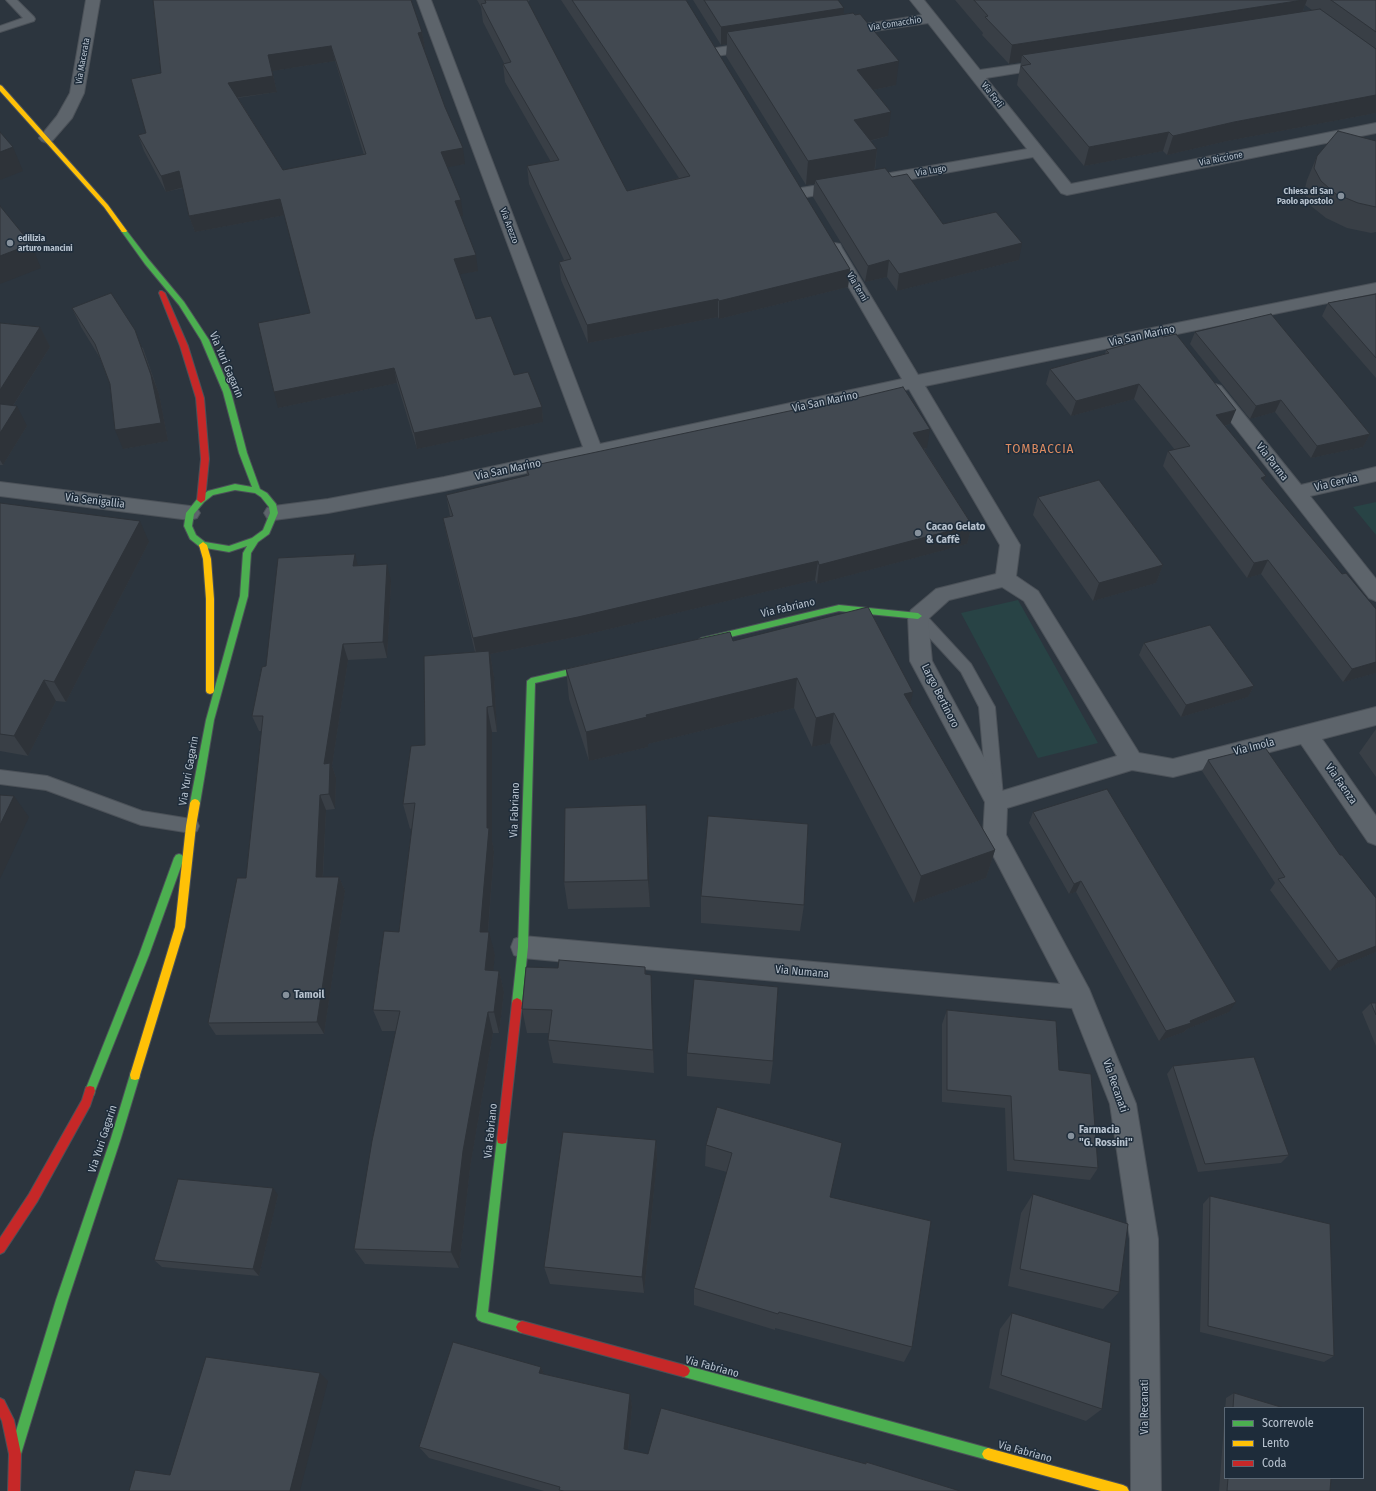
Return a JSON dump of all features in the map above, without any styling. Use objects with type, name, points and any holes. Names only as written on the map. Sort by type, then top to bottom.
[{"type":"main road","name":"Via Yuri Gagarin","points":[[0,87],[106,206],[147,262],[182,304],[205,340],[227,392],[243,453],[257,491],[269,500],[273,506],[274,513],[272,522],[266,532],[255,540],[243,545],[229,548],[216,548],[204,545],[193,537],[188,526],[196,507],[205,459],[200,398],[184,346],[169,308],[147,262]]},
{"type":"main road","points":[[196,507],[212,493],[229,488],[247,488],[257,491]]},
{"type":"main road","name":"Via Yuri Gagarin","points":[[15,1454],[62,1300],[116,1138],[180,927],[191,826],[210,720],[244,596],[247,553],[255,540]]},
{"type":"main road","name":"Via Yuri Gagarin","points":[[204,545],[210,598],[210,720]]},
{"type":"main road","name":"Via Fabriano","points":[[692,643],[839,608],[918,616]]},
{"type":"main road","name":"Via Fabriano","points":[[608,663],[531,681],[523,947],[482,1316],[1123,1491]]},
{"type":"main road","name":"Via Yuri Gagarin","points":[[0,1248],[33,1198],[86,1102],[144,955],[191,826]]},
{"type":"main road","points":[[0,1404],[8,1420],[15,1454],[14,1491]]},
{"type":"street","name":"Via Macerata","points":[[47,138],[64,118],[77,92],[94,0]]},
{"type":"street","name":"Via Arezzo","points":[[424,0],[594,452]]},
{"type":"street","name":"Via Forlì","points":[[917,0],[1067,190]]},
{"type":"street","name":"Via Comacchio","points":[[831,34],[931,18]]},
{"type":"street","points":[[716,52],[770,44]]},
{"type":"street","points":[[977,75],[1062,62]]},
{"type":"street","name":"Via Riccione","points":[[1067,190],[1376,128]]},
{"type":"street","name":"Via Lugo","points":[[801,193],[1037,152]]},
{"type":"street","name":"Via Terni","points":[[825,234],[915,382],[1010,544],[1005,579]]},
{"type":"street","name":"Via San Marino","points":[[274,513],[328,506],[437,486],[915,382],[1173,337],[1376,288]]},
{"type":"street","name":"Via Parma","points":[[1202,374],[1376,593]]},
{"type":"street","name":"Via Cervia","points":[[1296,493],[1376,474]]},
{"type":"street","name":"Via Senigallia","points":[[0,489],[196,507]]},
{"type":"street","points":[[918,616],[943,594],[1005,579],[1031,596],[1132,761],[996,802]]},
{"type":"street","name":"Largo Bertinoro","points":[[918,616],[921,661],[996,802]]},
{"type":"street","name":"Via Imola","points":[[1132,761],[1173,768],[1376,716]]},
{"type":"street","name":"Via Faenza","points":[[1306,734],[1376,835]]},
{"type":"street","name":"Via Recanati","points":[[996,802],[994,836],[1080,997],[1124,1104],[1144,1239],[1146,1491]]},
{"type":"street","name":"Via Numana","points":[[523,947],[1080,997]]},
{"type":"lane","points":[[0,29],[30,19],[11,0]]},
{"type":"lane","points":[[918,616],[966,668],[987,707],[996,802]]},
{"type":"lane","points":[[0,777],[47,784],[141,818],[191,826]]},
{"type":"green space","points":[[1376,502],[1376,535],[1353,507]]},
{"type":"green space","points":[[1018,600],[1098,743],[1038,758],[961,613]]},
{"type":"building","points":[[153,0],[411,0],[422,32],[418,33],[445,107],[463,148],[441,152],[461,200],[455,201],[476,255],[454,259],[476,319],[491,316],[514,375],[528,372],[542,407],[414,433],[394,368],[274,392],[258,323],[310,313],[280,199],[189,216],[179,171],[161,176],[138,135],[146,133],[131,79],[161,73]],"holes":[[[331,46],[366,154],[283,170],[228,83],[273,76],[268,55]]]},
{"type":"building","points":[[485,0],[527,0],[627,191],[690,176],[572,0],[686,0],[850,269],[719,301],[718,299],[587,325],[559,262],[571,259],[527,166],[559,160],[503,64],[511,62],[481,4],[486,3]]},
{"type":"building","points":[[704,0],[838,0],[844,8],[721,27]]},
{"type":"building","points":[[974,0],[1303,0],[1012,45],[985,17],[988,16]]},
{"type":"building","points":[[1331,0],[1376,0],[1376,32]]},
{"type":"building","points":[[1320,9],[1376,49],[1376,95],[1234,122],[1173,136],[1169,132],[1089,147],[1021,66],[1031,64],[1022,55]]},
{"type":"building","points":[[853,13],[855,15],[860,14],[899,61],[857,70],[891,112],[854,120],[877,149],[808,161],[727,32]]},
{"type":"building","points":[[1338,131],[1376,141],[1376,207],[1358,203],[1336,194],[1321,181],[1314,168],[1317,156]]},
{"type":"building","points":[[0,132],[13,147],[0,152]]},
{"type":"building","points":[[885,168],[892,177],[907,174],[943,224],[996,212],[1022,243],[899,274],[889,260],[868,266],[815,180]]},
{"type":"building","points":[[0,206],[31,244],[0,256]]},
{"type":"building","points":[[111,293],[135,330],[151,375],[161,423],[115,430],[110,384],[95,344],[72,308]]},
{"type":"building","points":[[1376,294],[1376,358],[1328,303]]},
{"type":"building","points":[[1271,314],[1370,434],[1317,446],[1281,400],[1256,406],[1195,332]]},
{"type":"building","points":[[0,323],[40,327],[0,390]]},
{"type":"building","points":[[1176,334],[1236,410],[1216,415],[1266,476],[1261,478],[1342,574],[1346,573],[1376,609],[1376,662],[1352,669],[1268,560],[1254,563],[1168,451],[1190,446],[1139,384],[1076,401],[1050,369],[1109,353],[1106,350],[1162,335],[1163,337]]},
{"type":"building","points":[[903,387],[930,429],[913,433],[972,525],[819,565],[818,561],[578,617],[473,638],[443,518],[453,516],[446,495],[529,475],[526,467],[794,410],[795,413]]},
{"type":"building","points":[[0,404],[17,406],[0,433]]},
{"type":"building","points":[[1099,480],[1163,565],[1099,583],[1038,497]]},
{"type":"building","points":[[0,503],[140,521],[54,682],[44,680],[14,736],[0,734]]},
{"type":"building","points":[[355,554],[353,566],[387,564],[383,642],[343,644],[324,764],[330,763],[329,794],[320,795],[316,877],[339,877],[317,1022],[208,1023],[237,878],[246,878],[263,716],[252,716],[262,667],[266,666],[278,558]]},
{"type":"building","points":[[868,607],[913,692],[904,694],[995,850],[921,876],[834,713],[816,718],[797,678],[646,715],[647,717],[586,732],[566,669],[730,632],[733,641]]},
{"type":"building","points":[[1210,625],[1254,686],[1186,705],[1144,643]]},
{"type":"building","points":[[489,651],[493,706],[487,707],[487,828],[489,828],[480,932],[489,932],[485,970],[499,971],[494,1012],[488,1012],[463,1151],[451,1252],[354,1249],[372,1141],[400,1011],[373,1010],[384,931],[399,932],[415,803],[403,804],[411,746],[425,745],[424,656]]},
{"type":"building","points":[[1264,746],[1340,855],[1342,855],[1376,898],[1376,946],[1338,961],[1278,879],[1285,877],[1208,760]]},
{"type":"building","points":[[1107,789],[1236,1002],[1190,1021],[1191,1023],[1166,1031],[1081,881],[1074,884],[1033,812]]},
{"type":"building","points":[[0,795],[14,796],[0,825]]},
{"type":"building","points":[[646,805],[648,880],[564,882],[565,808]]},
{"type":"building","points":[[708,816],[808,824],[804,905],[701,896]]},
{"type":"building","points":[[559,960],[645,967],[645,974],[651,975],[653,1050],[548,1040],[552,1010],[522,1009],[526,967],[558,968]]},
{"type":"building","points":[[694,979],[778,987],[773,1061],[687,1053]]},
{"type":"building","points":[[1371,1003],[1376,1003],[1376,1015]]},
{"type":"building","points":[[947,1010],[1056,1021],[1059,1070],[1091,1074],[1098,1168],[1014,1160],[1011,1096],[947,1090]]},
{"type":"building","points":[[1254,1057],[1289,1155],[1205,1164],[1173,1066]]},
{"type":"building","points":[[717,1107],[842,1143],[830,1197],[931,1221],[912,1347],[779,1312],[778,1314],[694,1288],[732,1153],[706,1145]]},
{"type":"building","points":[[563,1132],[656,1140],[642,1277],[544,1267]]},
{"type":"building","points":[[178,1179],[273,1188],[253,1269],[154,1260]]},
{"type":"building","points":[[1033,1194],[1128,1224],[1119,1292],[1020,1269]]},
{"type":"building","points":[[1210,1196],[1330,1224],[1334,1356],[1208,1326]]},
{"type":"building","points":[[1012,1313],[1111,1343],[1102,1409],[1001,1375]]},
{"type":"building","points":[[453,1342],[541,1367],[539,1373],[630,1394],[624,1449],[648,1454],[661,1408],[866,1464],[866,1462],[960,1491],[559,1490],[560,1487],[419,1447]]},
{"type":"building","points":[[206,1357],[320,1373],[290,1491],[129,1491],[135,1470],[170,1475]]},
{"type":"building","points":[[1234,1393],[1281,1407],[1233,1407]]},
{"type":"building","points":[[1228,1479],[1331,1479],[1330,1491],[1227,1491]]},
{"type":"traffic: fast","points":[[124,231],[147,262],[182,304],[205,340],[227,392],[243,453],[257,491]]},
{"type":"traffic: fast","points":[[235,487],[257,491],[264,495],[273,506],[274,513],[266,532],[255,540],[229,549],[203,545],[193,537],[188,526],[190,513],[201,500],[211,493],[235,487]]},
{"type":"traffic: fast","points":[[195,803],[210,720],[244,596],[247,553],[255,540]]},
{"type":"traffic: fast","points":[[701,641],[839,608],[918,616]]},
{"type":"traffic: fast","points":[[517,1003],[523,947],[531,681],[596,666]]},
{"type":"traffic: fast","points":[[90,1091],[144,955],[179,858]]},
{"type":"traffic: fast","points":[[15,1454],[62,1300],[116,1138],[135,1075]]},
{"type":"traffic: fast","points":[[502,1139],[482,1316],[522,1327]]},
{"type":"traffic: fast","points":[[684,1371],[988,1454]]},
{"type":"traffic: slow","points":[[0,87],[106,206],[124,231]]},
{"type":"traffic: slow","points":[[203,545],[207,559],[210,599],[210,691]]},
{"type":"traffic: slow","points":[[135,1075],[180,927],[191,826],[195,803]]},
{"type":"traffic: slow","points":[[988,1454],[1123,1491]]},
{"type":"traffic: jam","points":[[162,293],[184,346],[200,398],[205,459],[201,500]]},
{"type":"traffic: jam","points":[[502,1139],[517,1003]]},
{"type":"traffic: jam","points":[[0,1248],[33,1198],[86,1102],[90,1091]]},
{"type":"traffic: jam","points":[[522,1327],[684,1371]]},
{"type":"traffic: jam","points":[[0,1404],[8,1420],[15,1454],[14,1491]]},
{"type":"place","name":"Chiesa di San Paolo apostolo","points":[[1341,196]]},
{"type":"place","name":"edilizia arturo mancini","points":[[10,243]]},
{"type":"place","name":"Cacao Gelato & Caffè","points":[[918,533]]},
{"type":"place","name":"Tamoil","points":[[286,995]]},
{"type":"place","name":"Farmacia \"G. Rossini\"","points":[[1071,1136]]},
{"type":"district","name":"TOMBACCIA","points":[[1040,449]]}]
